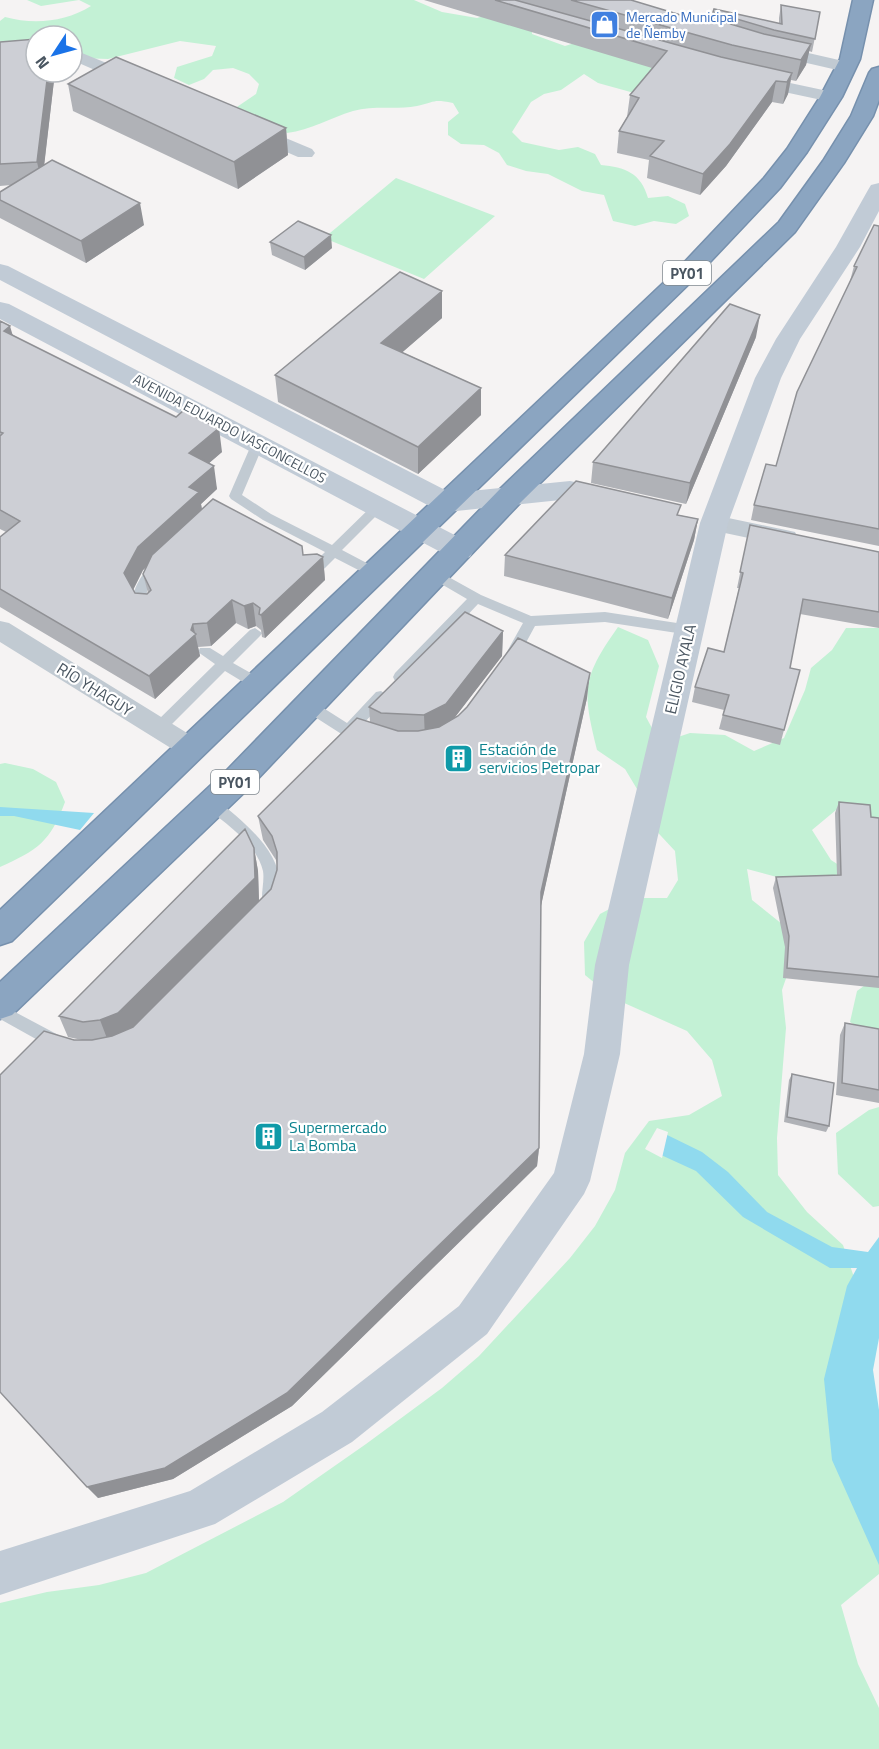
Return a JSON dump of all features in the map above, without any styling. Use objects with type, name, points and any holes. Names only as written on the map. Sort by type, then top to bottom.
[{"type":"highway","name":"PY01","points":[[0,931],[693,267],[772,183],[796,153],[831,97],[846,67],[863,0]]},
{"type":"highway","name":"PY01","points":[[0,1005],[212,804],[511,495],[787,227],[833,163],[862,116],[879,73]]},
{"type":"street","points":[[748,43],[846,67]]},
{"type":"street","points":[[84,59],[157,90]]},
{"type":"street","points":[[796,88],[810,73],[812,60]]},
{"type":"street","points":[[732,74],[831,97]]},
{"type":"street","points":[[231,121],[305,153]]},
{"type":"street","name":"ELIGIO AYALA","points":[[0,1573],[200,1509],[337,1427],[473,1320],[571,1181],[602,1054],[612,965],[690,630],[703,521],[788,339],[848,247],[879,190]]},
{"type":"street","name":"AVENIDA EDUARDO VASCONCELLOS","points":[[0,271],[447,503]]},
{"type":"street","name":"AVENIDA EDUARDO VASCONCELLOS","points":[[0,309],[460,550]]},
{"type":"street","points":[[447,503],[570,490],[636,505]]},
{"type":"street","points":[[703,521],[813,544]]},
{"type":"street","name":"RÍO YHAGUY","points":[[0,630],[191,748]]},
{"type":"lane","points":[[258,443],[231,500],[375,573]]},
{"type":"lane","points":[[312,573],[379,506]]},
{"type":"lane","points":[[147,612],[139,597],[142,586],[150,574],[165,560]]},
{"type":"lane","points":[[436,575],[476,598],[530,621],[606,617],[690,630]]},
{"type":"lane","points":[[348,731],[476,598]]},
{"type":"lane","points":[[505,664],[526,633],[530,621]]},
{"type":"lane","points":[[159,729],[255,633]]},
{"type":"lane","points":[[205,652],[258,684]]},
{"type":"lane","points":[[309,706],[348,731],[381,745]]},
{"type":"lane","points":[[212,804],[254,840],[267,858],[272,875],[272,891],[268,905],[261,913]]},
{"type":"lane","points":[[0,1011],[71,1050]]},
{"type":"green space","points":[[27,0],[79,0],[41,6]]},
{"type":"green space","points":[[79,0],[414,0],[442,12],[477,18],[494,13],[532,25],[532,34],[565,46],[581,41],[648,55],[674,104],[598,83],[584,74],[561,90],[544,94],[531,102],[512,132],[522,142],[559,150],[578,147],[595,154],[601,165],[617,167],[636,177],[645,189],[648,198],[668,196],[685,204],[689,216],[676,224],[654,221],[635,226],[613,221],[604,195],[582,191],[548,174],[507,165],[499,153],[484,145],[461,144],[448,135],[448,122],[459,113],[453,103],[437,101],[409,107],[361,109],[287,133],[276,124],[228,113],[256,94],[259,84],[249,74],[233,68],[213,70],[204,79],[189,85],[174,78],[177,67],[212,56],[216,46],[180,41],[108,59],[84,58],[84,24],[24,24],[24,42],[2,43],[0,41],[0,21],[5,17],[27,21],[60,19],[91,6]]},
{"type":"green space","points":[[396,178],[495,216],[424,279],[324,238]]},
{"type":"green space","points":[[618,627],[648,640],[659,666],[646,717],[660,743],[690,733],[725,735],[754,751],[784,738],[805,690],[811,668],[832,650],[846,628],[879,628],[879,819],[873,820],[836,810],[812,830],[831,860],[862,880],[784,879],[747,869],[752,900],[782,924],[793,958],[782,990],[786,1028],[777,1138],[778,1175],[807,1212],[843,1245],[859,1292],[879,1515],[879,1574],[841,1605],[858,1664],[879,1708],[879,1749],[0,1749],[0,1603],[47,1592],[99,1585],[146,1573],[283,1502],[366,1444],[442,1388],[479,1356],[570,1258],[595,1226],[615,1190],[625,1153],[649,1121],[689,1115],[722,1096],[712,1060],[687,1031],[613,998],[585,975],[584,942],[600,914],[630,898],[667,898],[678,880],[675,851],[648,822],[640,794],[625,769],[597,750],[592,730],[588,685],[597,659]]},
{"type":"green space","points":[[0,764],[33,769],[56,782],[65,802],[54,827],[41,843],[33,850],[0,867]]},
{"type":"green space","points":[[879,975],[879,1041],[850,1022],[857,991]]},
{"type":"green space","points":[[879,1107],[879,1206],[873,1207],[838,1174],[836,1133],[869,1110]]},
{"type":"water","points":[[0,807],[94,813],[80,830],[14,816],[0,816]]},
{"type":"water","points":[[659,1131],[702,1152],[728,1172],[767,1212],[832,1247],[868,1252],[879,1237],[879,1338],[873,1370],[879,1410],[879,1565],[832,1460],[824,1379],[847,1286],[857,1268],[830,1268],[743,1217],[696,1171],[648,1149]]},
{"type":"pier","points":[[657,1128],[668,1132],[662,1158],[645,1149]]},
{"type":"building","points":[[495,0],[515,0],[721,57],[792,73],[787,82],[776,81],[730,144],[703,174],[650,156],[664,141],[619,131],[639,98],[630,95],[667,51]]},
{"type":"building","points":[[571,0],[631,0],[704,22],[707,17],[764,34],[811,44],[801,60],[732,45]]},
{"type":"building","points":[[781,5],[820,12],[815,39],[713,12],[714,9],[782,24]]},
{"type":"building","points":[[24,40],[24,84],[47,84],[37,162],[0,164],[0,42]]},
{"type":"building","points":[[116,57],[286,128],[234,162],[68,84],[84,84],[84,75]]},
{"type":"building","points":[[52,160],[140,203],[81,241],[0,200],[0,192]]},
{"type":"building","points":[[298,221],[331,235],[304,257],[270,242]]},
{"type":"building","points":[[874,225],[879,226],[879,529],[754,505],[766,464],[776,466],[797,392],[857,267],[854,266]]},
{"type":"building","points":[[400,272],[442,291],[381,343],[481,388],[418,447],[275,375]]},
{"type":"building","points":[[730,304],[760,315],[690,483],[593,462]]},
{"type":"building","points":[[0,321],[10,326],[4,331],[176,417],[183,411],[219,428],[189,453],[214,466],[189,487],[199,492],[138,547],[124,573],[135,593],[147,594],[151,590],[143,574],[152,555],[213,499],[302,546],[303,555],[317,554],[323,557],[261,615],[259,614],[260,608],[253,603],[244,606],[232,600],[207,623],[193,624],[191,630],[196,634],[149,676],[0,589],[0,537],[20,521],[0,510],[0,436],[3,433],[0,432]]},
{"type":"building","points":[[576,481],[681,505],[677,515],[698,519],[672,598],[505,555]]},
{"type":"building","points":[[750,525],[879,552],[879,612],[803,599],[790,668],[800,670],[784,730],[723,715],[729,695],[695,687],[708,648],[724,652],[743,573],[740,572]]},
{"type":"building","points":[[465,612],[503,631],[446,704],[424,715],[381,713],[369,707]]},
{"type":"building","name":"Supermercado La Bomba","points":[[518,638],[590,673],[541,892],[539,1148],[287,1393],[165,1468],[87,1487],[0,1392],[0,1075],[44,1031],[74,1040],[92,1040],[112,1036],[133,1027],[271,889],[277,870],[277,852],[272,836],[258,816],[357,718],[398,731],[418,731],[439,727],[458,716]]},
{"type":"building","points":[[839,802],[870,805],[871,817],[879,818],[879,977],[787,968],[789,936],[776,877],[841,875]]},
{"type":"building","points":[[245,829],[254,848],[255,878],[118,1013],[100,1020],[83,1022],[59,1016]]},
{"type":"building","points":[[845,1023],[879,1029],[879,1090],[842,1083]]},
{"type":"building","points":[[792,1074],[834,1083],[829,1126],[787,1117]]},
{"type":"place","name":"Mercado Municipal de Ñemby","points":[[605,24]]},
{"type":"place","name":"Estación de servicios Petropar","points":[[458,758]]},
{"type":"place","name":"Supermercado La Bomba","points":[[268,1136]]}]
